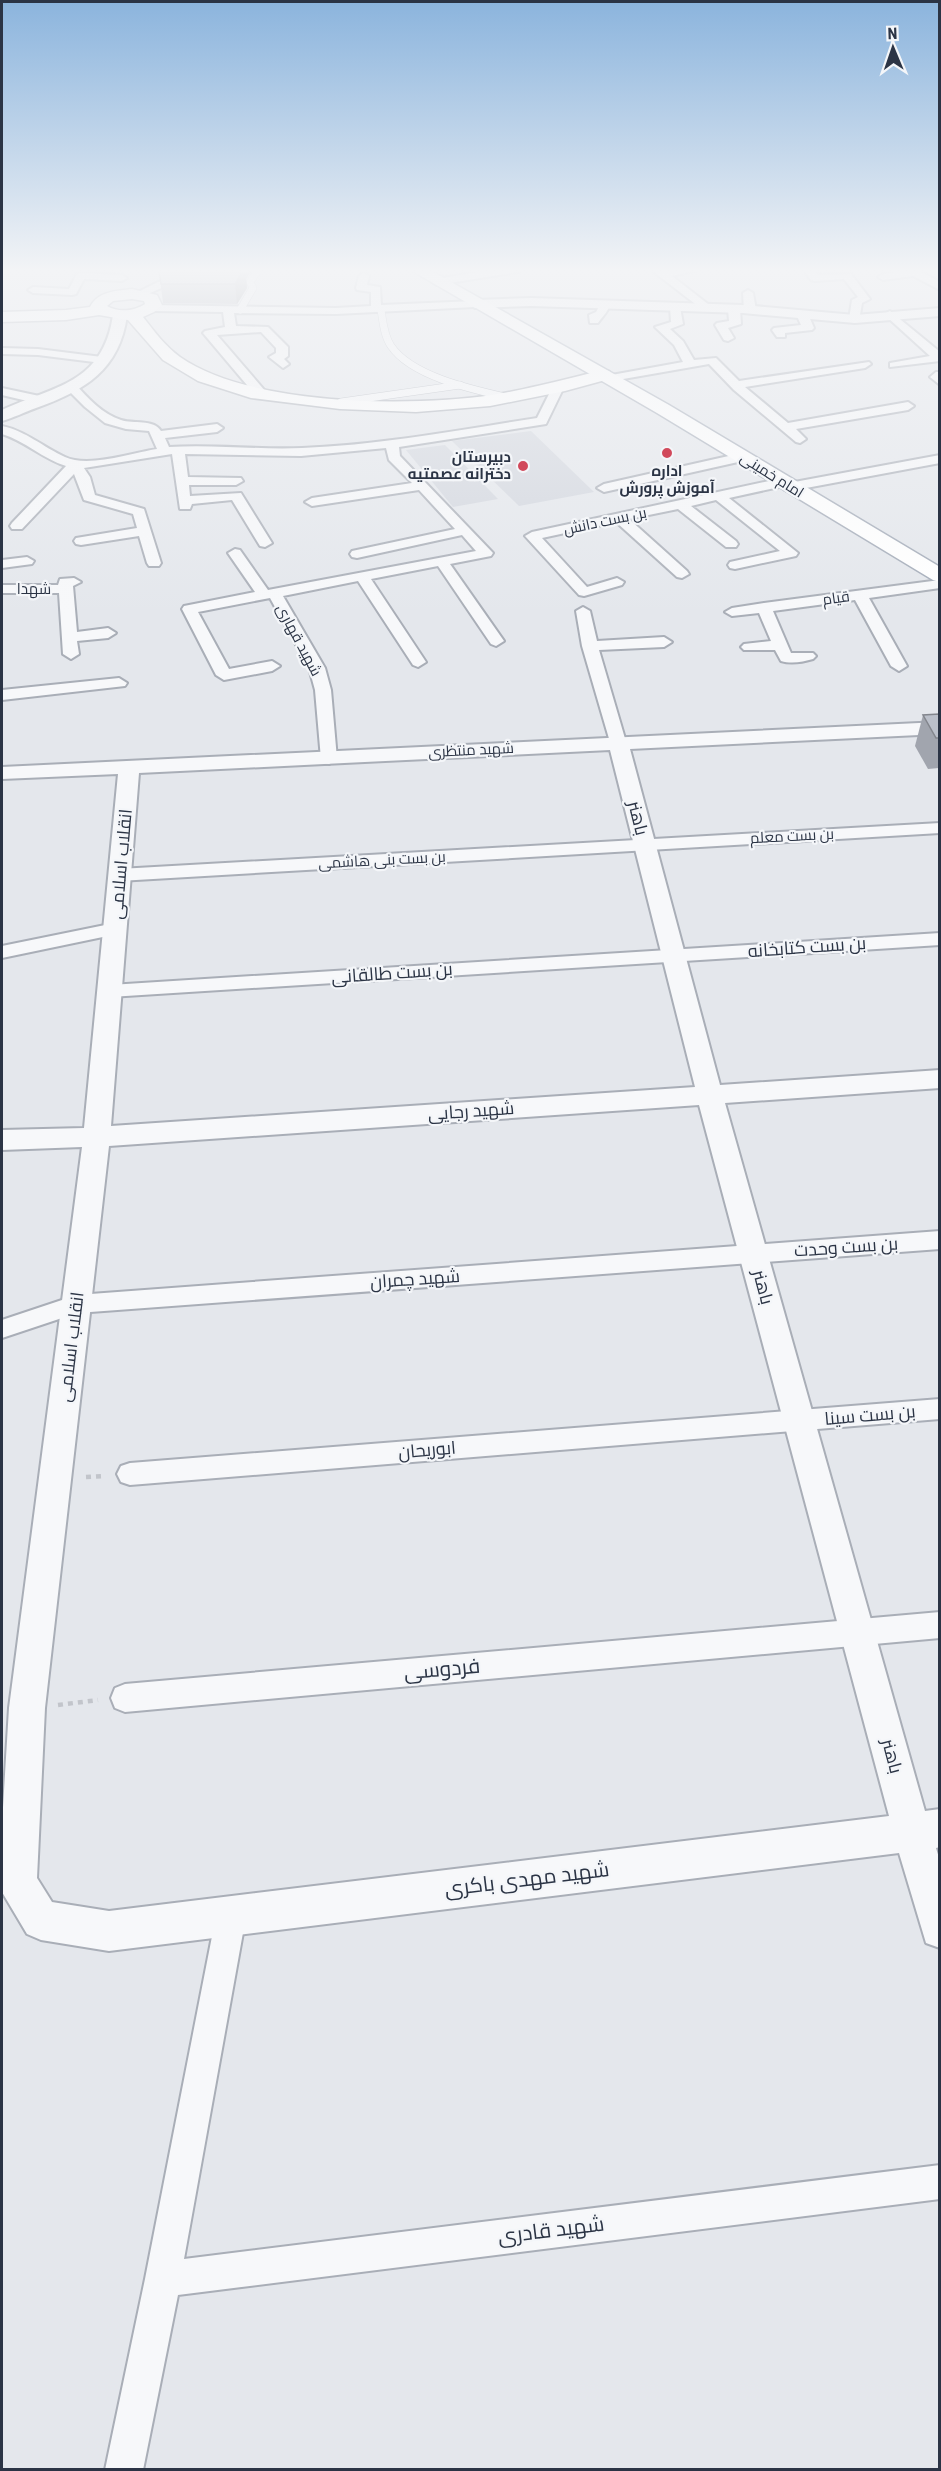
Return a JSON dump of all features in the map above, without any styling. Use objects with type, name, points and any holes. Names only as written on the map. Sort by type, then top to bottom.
[{"type":"main road","points":[[223,384],[262,395],[379,408],[432,407],[511,398],[576,384]]},
{"type":"main road","name":"امام خمینی","points":[[618,384],[939,576]]},
{"type":"street","points":[[2,416],[77,384]]},
{"type":"street","points":[[253,384],[262,395]]},
{"type":"street","points":[[736,385],[740,384]]},
{"type":"street","points":[[736,385],[800,439]]},
{"type":"street","points":[[71,387],[100,414],[124,425],[145,425],[154,429],[171,450],[183,481],[185,503],[236,496],[265,543]]},
{"type":"street","points":[[2,430],[18,435],[60,460],[75,465],[97,464],[171,450],[301,452],[392,444],[542,421],[557,389]]},
{"type":"street","points":[[2,392],[40,400]]},
{"type":"street","points":[[785,427],[908,406]]},
{"type":"street","points":[[157,435],[218,428]]},
{"type":"street","points":[[272,666],[224,675],[189,609],[486,553],[394,457],[392,444]]},
{"type":"street","points":[[604,488],[742,457]]},
{"type":"street","name":"بن بست دانش","points":[[617,582],[585,592],[532,536],[719,496],[939,459]]},
{"type":"street","points":[[17,526],[75,465]]},
{"type":"street","points":[[75,465],[83,477],[88,497],[139,512],[154,563]]},
{"type":"street","points":[[183,481],[236,481]]},
{"type":"street","points":[[312,502],[421,486]]},
{"type":"street","points":[[719,496],[791,553],[735,565]]},
{"type":"street","points":[[680,504],[731,544]]},
{"type":"street","points":[[619,518],[682,574]]},
{"type":"street","points":[[81,541],[144,531]]},
{"type":"street","points":[[357,554],[463,531]]},
{"type":"street","name":"شهید قهاری","points":[[235,553],[269,594],[317,668],[323,690],[329,759]]},
{"type":"street","points":[[2,564],[27,561]]},
{"type":"street","points":[[441,561],[496,641]]},
{"type":"street","points":[[362,576],[418,662]]},
{"type":"street","name":"قیام","points":[[732,612],[939,584]]},
{"type":"street","name":"شهدا","points":[[2,589],[70,585],[70,637]]},
{"type":"street","points":[[859,594],[899,666]]},
{"type":"street","points":[[764,607],[786,658],[808,656]]},
{"type":"street","points":[[583,611],[590,645],[618,742]]},
{"type":"street","points":[[71,654],[70,637],[108,633]]},
{"type":"street","points":[[590,645],[664,642]]},
{"type":"street","points":[[748,648],[780,645]]},
{"type":"street","points":[[2,695],[119,683]]},
{"type":"street","name":"شهید منتظری","points":[[2,773],[939,728]]},
{"type":"street","name":"باهنر","points":[[618,742],[710,1095],[858,1633],[926,1830]]},
{"type":"street","name":"انقلاب اسلامی","points":[[41,1920],[16,1883],[11,1813],[27,1708],[97,1137],[129,766]]},
{"type":"street","name":"بن بست معلم","points":[[645,845],[939,828]]},
{"type":"street","name":"بن بست بنی هاشمی","points":[[119,875],[645,845]]},
{"type":"street","points":[[2,952],[115,929]]},
{"type":"street","name":"بن بست کتابخانه","points":[[674,956],[939,939]]},
{"type":"street","name":"بن بست طالقانی","points":[[110,991],[674,956]]},
{"type":"street","name":"شهید رجایی","points":[[2,1140],[97,1137],[939,1079]]},
{"type":"street","name":"بن بست وحدت","points":[[753,1253],[939,1240]]},
{"type":"street","name":"شهید چمران","points":[[2,1329],[77,1304],[753,1253]]},
{"type":"street","name":"بن بست سینا","points":[[800,1421],[939,1409]]},
{"type":"street","name":"ابوریحان","points":[[130,1474],[800,1421]]},
{"type":"street","name":"فردوسی","points":[[124,1698],[939,1625]]},
{"type":"street","points":[[926,1830],[939,1929]]},
{"type":"street","name":"شهید مهدی باکری","points":[[41,1920],[109,1931],[926,1830]]},
{"type":"street","points":[[124,2469],[163,2279],[231,1916]]},
{"type":"street","name":"شهید قادری","points":[[163,2279],[939,2182]]},
{"type":"lane","points":[[327,403],[461,385],[511,398]]},
{"type":"path","points":[[55,1480],[130,1474]]},
{"type":"path","points":[[27,1708],[124,1698]]},
{"type":"shaded area","name":"دبیرستان دخترانه عصمتیه","points":[[531,431],[594,492],[519,506],[452,441]]},
{"type":"shaded area","points":[[445,445],[498,499],[453,507],[406,450]]},
{"type":"building","points":[[939,714],[939,738],[936,738],[923,715]]},
{"type":"place","name":"اداره آموزش پرورش","points":[[667,453]]},
{"type":"place","name":"دبیرستان دخترانه عصمتیه","points":[[523,466]]}]
